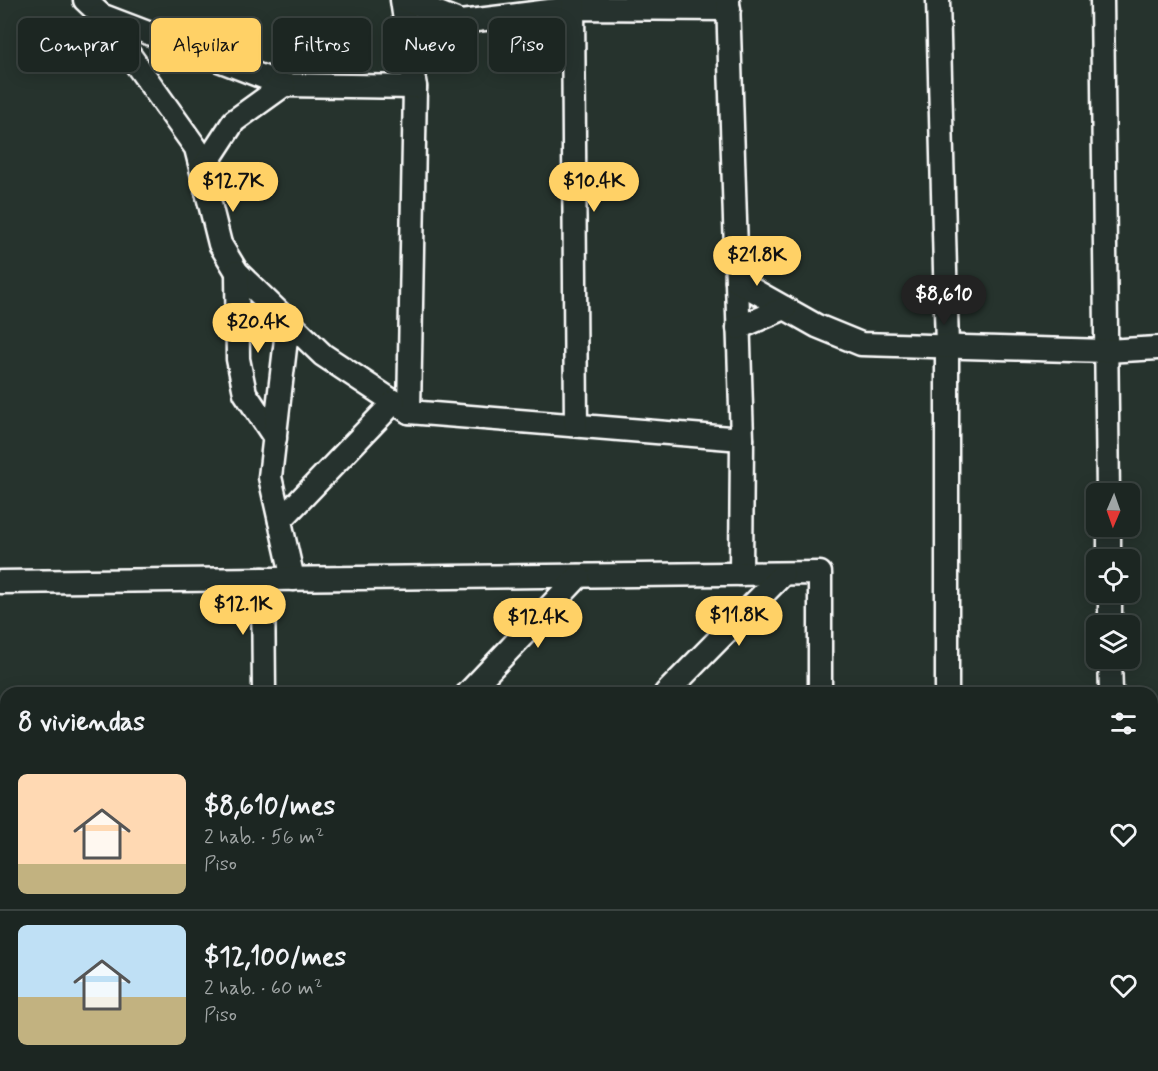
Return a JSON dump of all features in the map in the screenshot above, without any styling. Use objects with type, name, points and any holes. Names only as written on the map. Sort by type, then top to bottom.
[{"type":"street","points":[[406,18],[404,0],[451,18]]},
{"type":"street","points":[[938,0],[947,347],[947,687]]},
{"type":"street","points":[[1102,0],[1108,483]]},
{"type":"street","points":[[573,4],[576,425]]},
{"type":"street","points":[[477,19],[573,4],[729,4],[742,439],[741,574]]},
{"type":"street","points":[[93,8],[284,85],[415,87]]},
{"type":"street","points":[[93,8],[196,148],[220,244],[237,272],[323,355],[401,407],[742,439]]},
{"type":"street","points":[[280,521],[401,407],[415,87],[413,72]]},
{"type":"street","points":[[202,170],[234,121],[284,85]]},
{"type":"street","points":[[237,272],[238,359],[245,393],[274,438]]},
{"type":"street","points":[[737,280],[817,326],[861,344],[1106,351],[1158,348]]},
{"type":"street","points":[[738,328],[785,308]]},
{"type":"street","points":[[288,322],[270,477],[294,579]]},
{"type":"street","points":[[0,582],[820,573],[820,687]]},
{"type":"street","points":[[672,687],[783,574]]},
{"type":"street","points":[[474,687],[579,576]]},
{"type":"street","points":[[263,579],[264,687]]},
{"type":"street","points":[[1110,669],[1111,687]]}]
